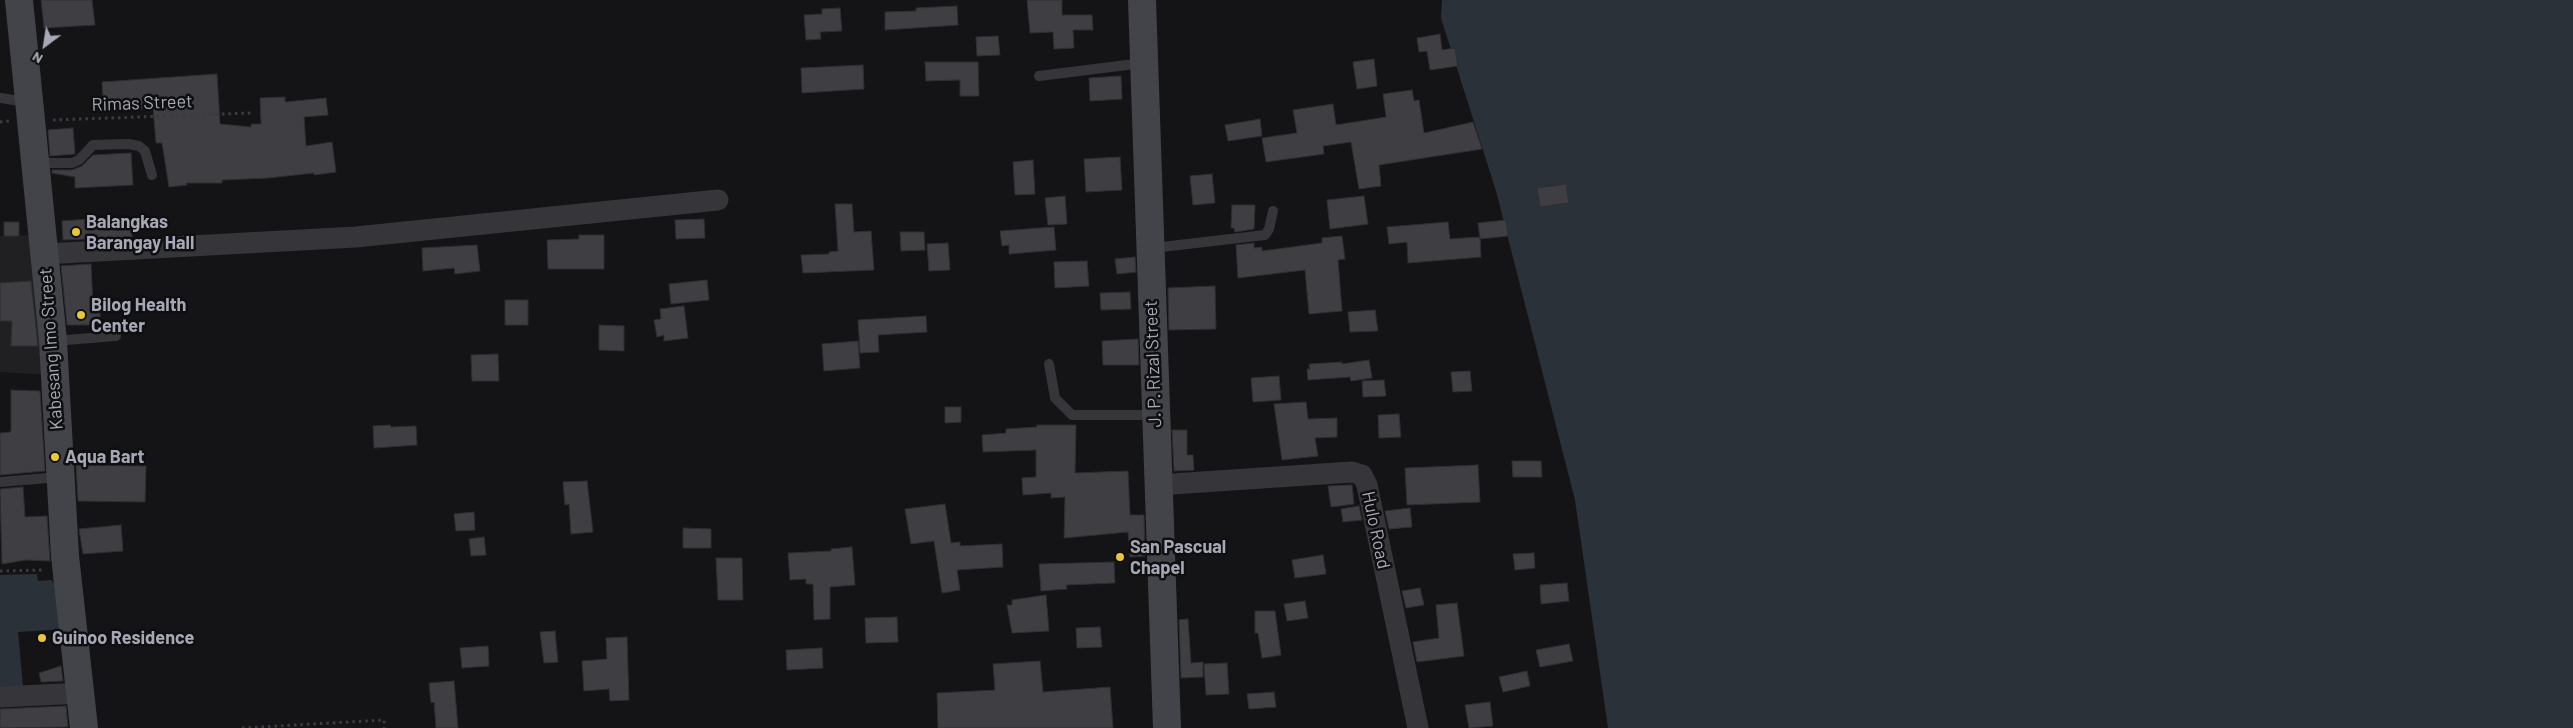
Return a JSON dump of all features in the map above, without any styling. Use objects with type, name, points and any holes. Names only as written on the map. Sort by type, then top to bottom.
[{"type":"main road","name":"Kabesang Imo Street","points":[[20,0],[53,341],[60,477],[84,728]]},
{"type":"main road","name":"J. P. Rizal Street","points":[[1142,0],[1166,728]]},
{"type":"street","points":[[44,254],[356,237],[718,200]]},
{"type":"street","name":"Hulo Road","points":[[1157,485],[1352,472],[1362,475],[1367,484],[1418,728]]},
{"type":"street","points":[[0,697],[82,693]]},
{"type":"lane","points":[[1039,76],[1144,63]]},
{"type":"lane","points":[[0,98],[31,112]]},
{"type":"lane","points":[[36,163],[72,163],[79,160],[93,145],[128,144],[139,146],[145,151],[152,175]]},
{"type":"lane","points":[[1150,249],[1265,235],[1269,229],[1273,211]]},
{"type":"lane","points":[[53,341],[116,336]]},
{"type":"lane","points":[[1049,364],[1055,398],[1072,415],[1155,415]]},
{"type":"lane","points":[[0,482],[60,477]]},
{"type":"path","name":"Rimas Street","points":[[31,112],[252,112]]},
{"type":"path","points":[[0,571],[68,570]]},
{"type":"path","points":[[242,728],[384,720],[384,728]]},
{"type":"shaded area","points":[[1442,0],[2573,0],[2573,728],[1608,728],[1575,500],[1496,191],[1441,18]]},
{"type":"shaded area","points":[[40,235],[49,375],[0,372],[0,236]]},
{"type":"shaded area","points":[[37,574],[38,581],[51,580],[60,588],[65,629],[18,632],[23,686],[0,687],[0,575]]},
{"type":"building","points":[[41,0],[92,0],[95,25],[44,28]]},
{"type":"building","points":[[1027,0],[1062,0],[1062,15],[1092,15],[1093,30],[1073,30],[1074,48],[1054,49],[1053,32],[1030,33]]},
{"type":"building","points":[[957,6],[958,25],[885,30],[885,12],[916,11],[916,8]]},
{"type":"building","points":[[840,8],[842,31],[820,32],[821,39],[806,40],[804,15],[822,14],[822,9]]},
{"type":"building","points":[[1440,34],[1442,50],[1455,48],[1458,66],[1430,70],[1427,51],[1419,52],[1417,38]]},
{"type":"building","points":[[998,36],[1000,55],[977,56],[976,37]]},
{"type":"building","points":[[1374,59],[1377,86],[1357,89],[1353,62]]},
{"type":"building","points":[[925,62],[978,62],[979,96],[960,96],[960,80],[926,81]]},
{"type":"building","points":[[863,65],[864,89],[802,93],[801,68]]},
{"type":"building","points":[[217,74],[220,124],[251,127],[251,124],[261,124],[260,98],[285,97],[285,102],[326,98],[328,115],[304,117],[306,146],[332,142],[336,172],[222,180],[222,183],[186,183],[187,185],[169,187],[162,143],[156,143],[153,108],[104,112],[102,82]]},
{"type":"building","points":[[1121,76],[1122,99],[1090,101],[1089,78]]},
{"type":"building","points":[[1412,90],[1414,101],[1419,100],[1424,133],[1473,122],[1482,149],[1379,165],[1381,186],[1359,189],[1351,142],[1323,146],[1324,154],[1266,162],[1262,138],[1297,133],[1293,110],[1333,104],[1336,125],[1386,117],[1383,94]]},
{"type":"building","points":[[1260,119],[1262,136],[1228,141],[1225,125]]},
{"type":"building","points":[[73,128],[75,154],[50,156],[48,130]]},
{"type":"building","points":[[131,153],[133,185],[75,188],[75,177],[52,173],[52,170],[72,170],[82,166],[93,155]]},
{"type":"building","points":[[1120,157],[1122,190],[1086,192],[1084,159]]},
{"type":"building","points":[[1033,160],[1035,194],[1015,195],[1013,162]]},
{"type":"building","points":[[1212,174],[1215,203],[1193,205],[1190,176]]},
{"type":"building","points":[[1566,184],[1569,203],[1540,207],[1537,188]]},
{"type":"building","points":[[1065,196],[1067,224],[1048,225],[1045,198]]},
{"type":"building","points":[[1364,196],[1368,224],[1330,229],[1327,200]]},
{"type":"building","points":[[835,204],[852,204],[854,232],[871,231],[874,270],[803,273],[801,255],[829,254],[829,252],[838,251]]},
{"type":"building","points":[[1232,205],[1255,205],[1254,229],[1235,232],[1234,228],[1231,228]]},
{"type":"building","points":[[89,219],[90,229],[132,228],[132,237],[63,240],[62,221]]},
{"type":"building","points":[[704,219],[705,238],[676,239],[675,220]]},
{"type":"building","points":[[1506,220],[1508,236],[1480,239],[1478,223]]},
{"type":"building","points":[[4,222],[19,222],[19,236],[4,236]]},
{"type":"building","points":[[1448,222],[1450,239],[1480,237],[1481,257],[1408,263],[1407,242],[1389,244],[1387,227]]},
{"type":"building","points":[[1054,227],[1056,250],[1009,254],[1009,245],[1002,246],[1000,231]]},
{"type":"building","points":[[900,232],[924,232],[925,250],[901,251]]},
{"type":"building","points":[[579,235],[604,235],[604,269],[548,269],[547,240],[579,239]]},
{"type":"building","points":[[1342,236],[1345,259],[1338,260],[1342,311],[1309,314],[1305,270],[1238,278],[1236,245],[1254,243],[1254,248],[1262,247],[1262,251],[1322,243],[1322,238]]},
{"type":"building","points":[[948,243],[950,270],[929,271],[927,244]]},
{"type":"building","points":[[477,245],[480,271],[455,274],[454,268],[423,271],[422,248]]},
{"type":"building","points":[[1135,257],[1136,272],[1117,274],[1115,259]]},
{"type":"building","points":[[1087,261],[1089,286],[1055,288],[1054,262]]},
{"type":"building","points":[[91,264],[93,305],[100,305],[100,325],[67,325],[61,266]]},
{"type":"building","points":[[707,280],[709,300],[671,304],[669,284]]},
{"type":"building","points":[[31,281],[38,346],[11,346],[12,321],[0,321],[0,283]]},
{"type":"building","points":[[1215,286],[1216,329],[1169,330],[1168,288]]},
{"type":"building","points":[[1130,292],[1131,309],[1101,310],[1100,293]]},
{"type":"building","points":[[505,300],[528,300],[528,325],[505,325]]},
{"type":"building","points":[[684,306],[688,338],[664,341],[664,335],[657,337],[654,320],[661,319],[660,309]]},
{"type":"building","points":[[1375,310],[1378,331],[1350,332],[1348,312]]},
{"type":"building","points":[[926,316],[927,332],[878,335],[879,352],[860,353],[858,320]]},
{"type":"building","points":[[599,325],[624,326],[624,351],[599,350]]},
{"type":"building","points":[[1138,339],[1139,365],[1103,365],[1102,341]]},
{"type":"building","points":[[858,341],[860,368],[824,371],[822,344]]},
{"type":"building","points":[[498,354],[499,381],[472,381],[471,355]]},
{"type":"building","points":[[1369,360],[1372,378],[1351,381],[1350,377],[1308,380],[1307,369],[1310,369],[1309,364],[1342,362],[1342,364]]},
{"type":"building","points":[[1470,371],[1472,391],[1453,392],[1451,372]]},
{"type":"building","points":[[1279,376],[1281,400],[1253,402],[1251,378]]},
{"type":"building","points":[[1384,380],[1386,396],[1363,397],[1362,381]]},
{"type":"building","points":[[11,390],[40,391],[45,471],[0,475],[0,433],[11,432]]},
{"type":"building","points":[[1306,402],[1308,419],[1337,418],[1337,437],[1315,438],[1318,456],[1282,460],[1274,404]]},
{"type":"building","points":[[945,407],[961,407],[961,422],[945,423]]},
{"type":"building","points":[[1399,414],[1401,437],[1379,438],[1378,415]]},
{"type":"building","points":[[390,425],[391,427],[416,426],[417,445],[374,448],[373,426]]},
{"type":"building","points":[[1037,425],[1076,425],[1075,473],[1128,471],[1130,515],[1144,515],[1145,556],[1130,557],[1128,532],[1064,538],[1065,497],[1051,498],[1051,493],[1023,495],[1022,478],[1036,477],[1036,450],[983,452],[982,435],[1006,433],[1006,429],[1037,427]]},
{"type":"building","points":[[1172,430],[1187,430],[1187,455],[1193,455],[1194,470],[1174,471]]},
{"type":"building","points":[[1512,461],[1541,461],[1542,477],[1513,477]]},
{"type":"building","points":[[76,465],[146,466],[145,502],[78,501]]},
{"type":"building","points":[[1478,465],[1480,502],[1407,505],[1405,468]]},
{"type":"building","points":[[587,481],[593,532],[571,534],[569,504],[565,505],[563,482]]},
{"type":"building","points":[[1352,485],[1354,504],[1331,507],[1328,486]]},
{"type":"building","points":[[23,487],[25,517],[47,516],[50,561],[26,560],[2,564],[0,489]]},
{"type":"building","points":[[945,504],[951,543],[960,542],[960,546],[1002,544],[1003,567],[957,570],[960,590],[942,593],[934,541],[911,544],[905,509]]},
{"type":"building","points":[[1359,506],[1362,520],[1343,522],[1341,509]]},
{"type":"building","points":[[1410,508],[1412,527],[1389,529],[1385,511]]},
{"type":"building","points":[[474,512],[475,530],[456,531],[454,514]]},
{"type":"building","points":[[121,525],[123,551],[83,554],[79,529]]},
{"type":"building","points":[[683,528],[711,529],[711,548],[683,548]]},
{"type":"building","points":[[484,537],[486,555],[471,556],[469,539]]},
{"type":"building","points":[[852,547],[855,585],[830,587],[830,619],[814,620],[813,584],[806,584],[806,579],[790,580],[788,553],[831,551],[831,549]]},
{"type":"building","points":[[1534,553],[1535,568],[1515,570],[1513,554]]},
{"type":"building","points":[[1323,555],[1326,574],[1295,578],[1292,560]]},
{"type":"building","points":[[716,558],[742,558],[743,600],[718,600]]},
{"type":"building","points":[[1114,562],[1115,583],[1066,585],[1067,589],[1041,591],[1039,564]]},
{"type":"building","points":[[1567,583],[1569,601],[1541,604],[1540,585]]},
{"type":"building","points":[[1420,588],[1424,605],[1406,608],[1402,591]]},
{"type":"building","points":[[1046,595],[1049,631],[1012,633],[1007,605],[1012,605],[1012,600]]},
{"type":"building","points":[[1305,601],[1308,618],[1287,621],[1284,604]]},
{"type":"building","points":[[1457,603],[1464,656],[1417,662],[1413,642],[1439,638],[1436,605]]},
{"type":"building","points":[[1255,611],[1275,611],[1281,655],[1262,658],[1258,633],[1255,633]]},
{"type":"building","points":[[897,617],[898,642],[866,643],[865,618]]},
{"type":"building","points":[[1188,619],[1191,663],[1203,662],[1203,677],[1181,678],[1179,620]]},
{"type":"building","points":[[1100,627],[1102,647],[1077,648],[1076,628]]},
{"type":"building","points":[[555,631],[558,662],[544,663],[540,632]]},
{"type":"building","points":[[627,637],[629,700],[610,701],[609,689],[584,691],[582,661],[607,659],[606,638]]},
{"type":"building","points":[[1569,644],[1573,661],[1540,667],[1536,650]]},
{"type":"building","points":[[488,646],[489,666],[462,668],[460,648]]},
{"type":"building","points":[[822,648],[823,668],[787,670],[786,650]]},
{"type":"building","points":[[1040,661],[1043,692],[1110,687],[1113,728],[938,728],[937,693],[995,690],[993,664]]},
{"type":"building","points":[[1227,663],[1229,694],[1206,695],[1204,664]]},
{"type":"building","points":[[61,666],[63,681],[41,682],[39,673]]},
{"type":"building","points":[[1527,671],[1530,686],[1503,692],[1499,677]]},
{"type":"building","points":[[454,681],[458,728],[436,728],[434,702],[431,703],[429,683]]},
{"type":"building","points":[[1274,692],[1276,707],[1249,709],[1247,694]]},
{"type":"building","points":[[1490,702],[1493,726],[1469,728],[1465,705]]},
{"type":"building","points":[[66,706],[68,727],[0,728],[0,709]]},
{"type":"place","name":"Balangkas Barangay Hall","points":[[76,232]]},
{"type":"place","name":"Bilog Health Center","points":[[81,315]]},
{"type":"place","name":"Aqua Bart","points":[[55,457]]},
{"type":"place","name":"San Pascual Chapel","points":[[1120,557]]},
{"type":"place","name":"Guinoo Residence","points":[[42,638]]}]
